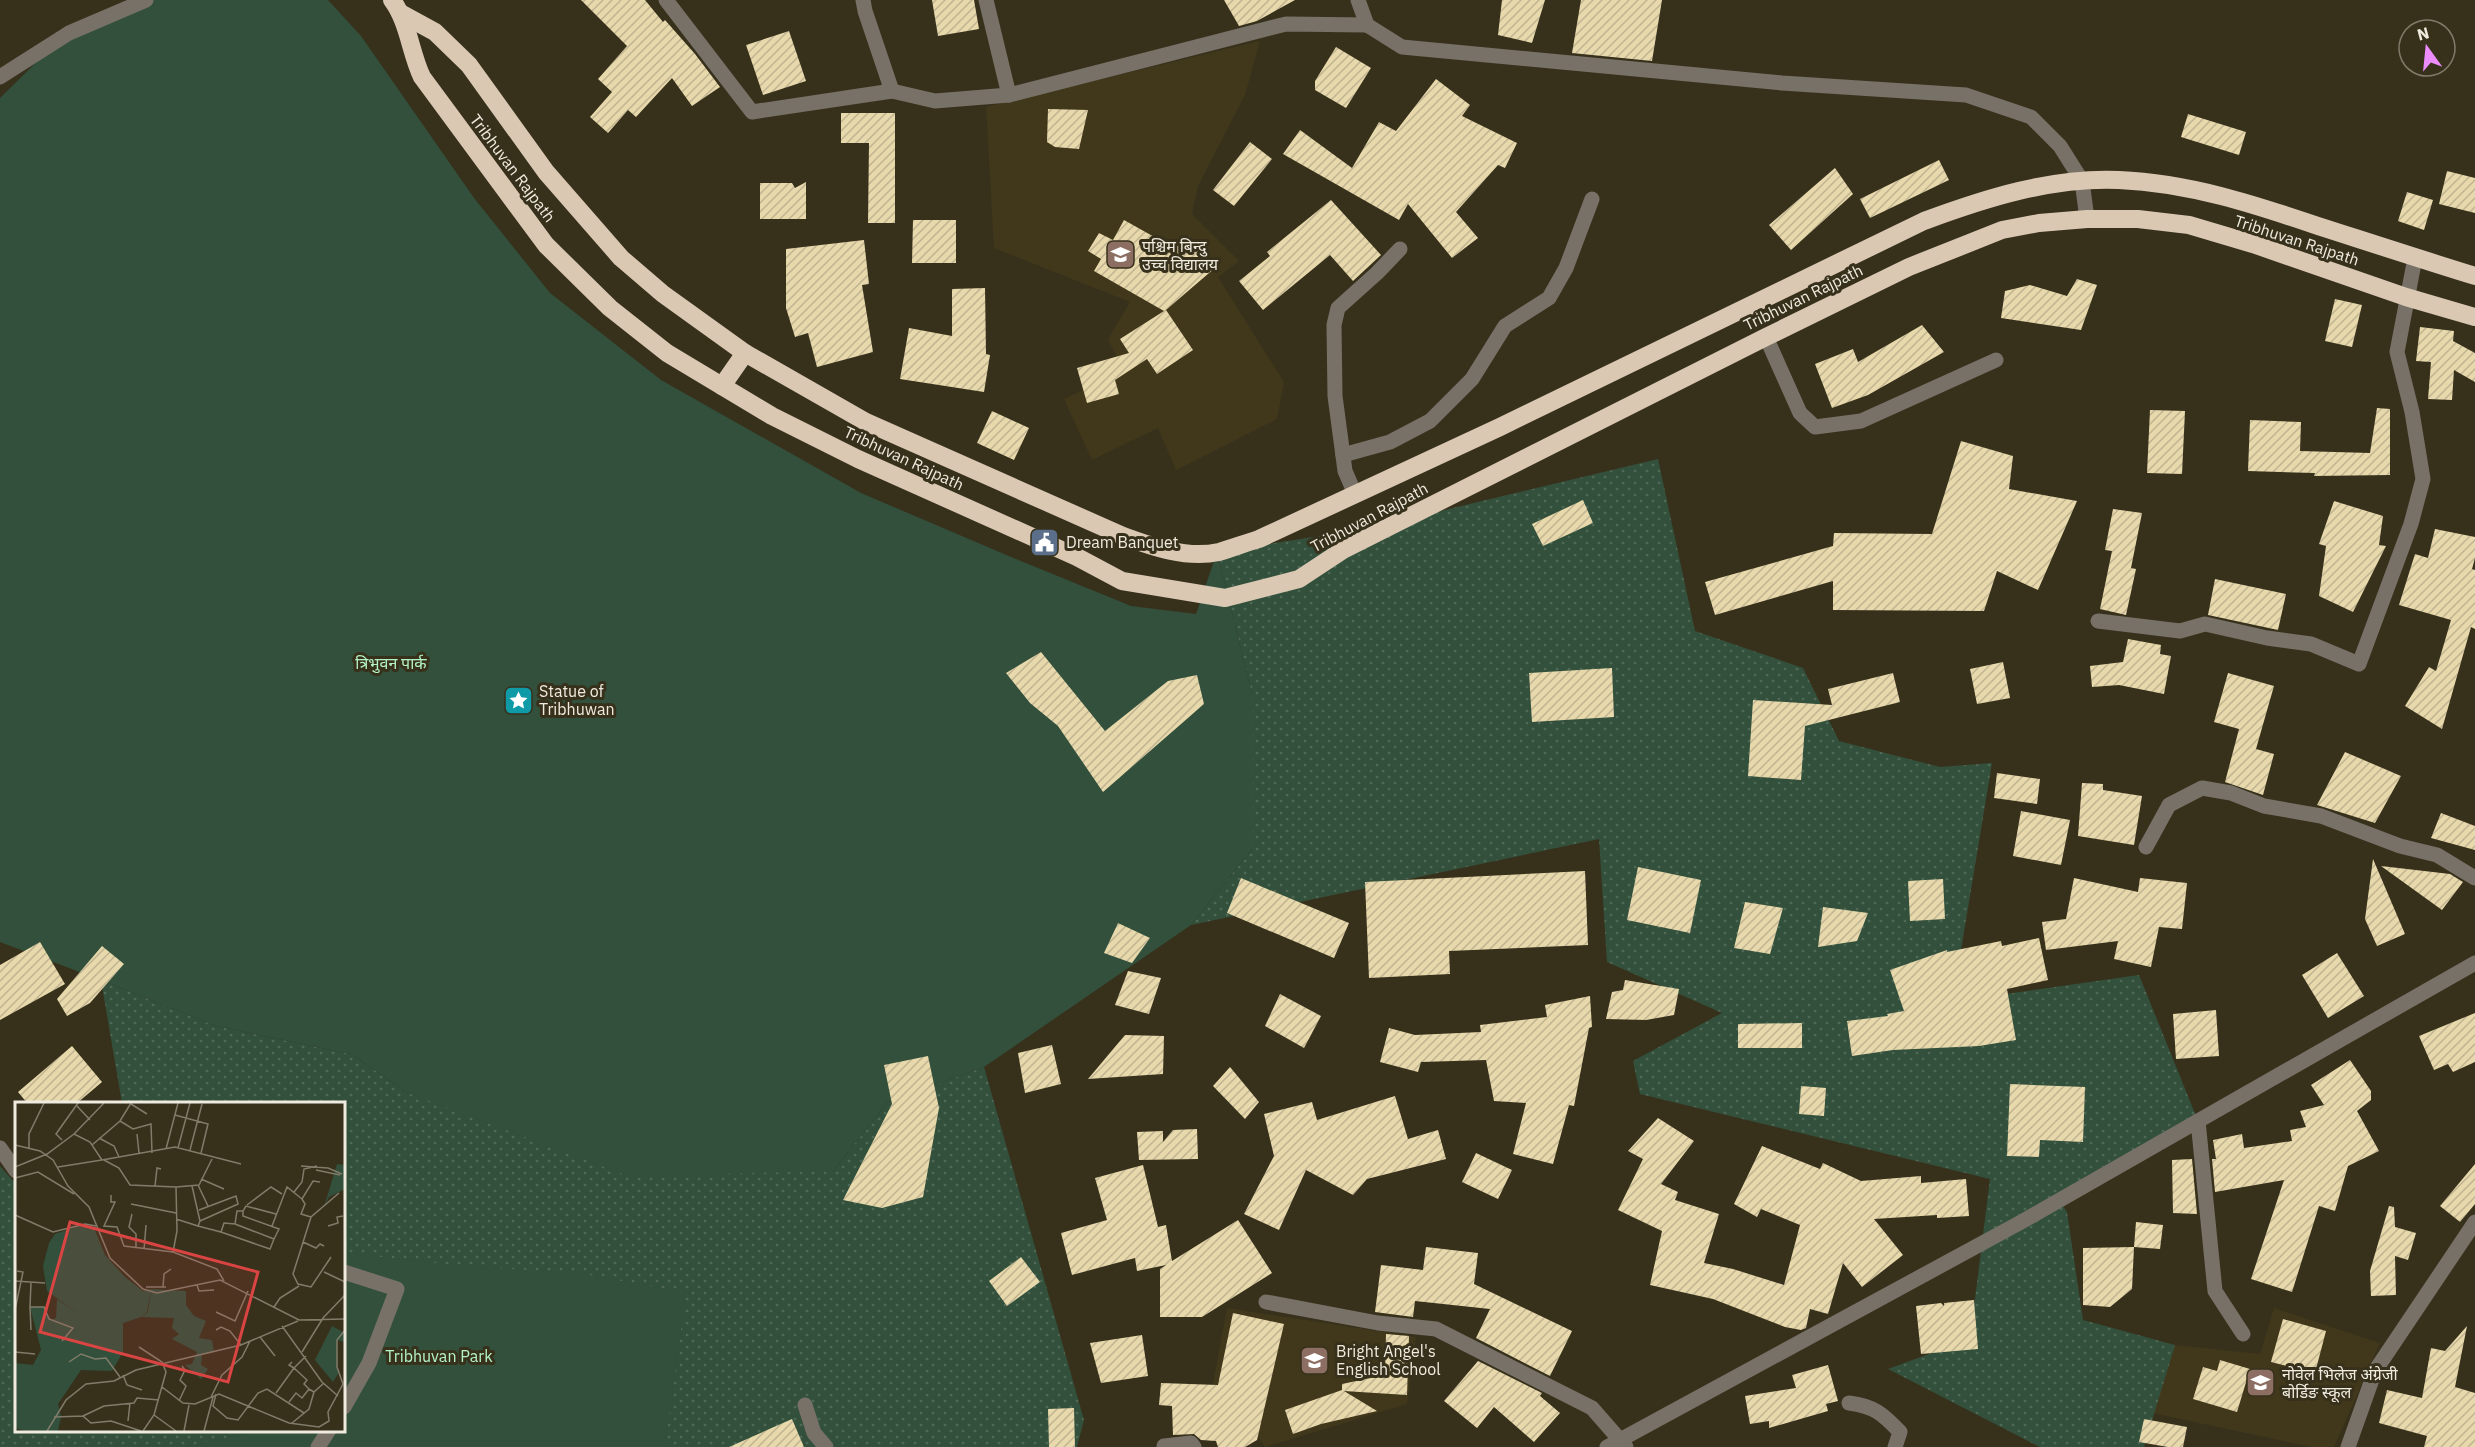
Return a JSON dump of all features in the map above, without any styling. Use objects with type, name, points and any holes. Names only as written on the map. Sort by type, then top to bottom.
[{"type":"highway","name":"Tribhuvan Rajpath","points":[[397,7],[435,32],[469,65],[546,172],[621,258],[663,294],[745,353],[866,422],[1123,536],[1160,550],[1189,553],[1217,552],[1259,539],[1510,422],[1924,221],[2018,190],[2082,181],[2118,180],[2172,184],[2227,196],[2475,276]]},
{"type":"highway","name":"Tribhuvan Rajpath","points":[[397,7],[422,77],[546,245],[610,308],[667,353],[772,416],[858,459],[1077,557],[1122,581],[1225,598],[1299,579],[1342,550],[1766,337],[1909,267],[2002,230],[2039,223],[2087,219],[2138,219],[2189,225],[2253,244],[2406,297],[2475,317]]},
{"type":"highway","points":[[722,386],[745,353]]},
{"type":"street","points":[[0,77],[69,33],[146,0]]},
{"type":"street","points":[[666,0],[752,112],[892,92],[935,101],[1009,95],[1286,24],[1367,25],[1401,47],[1782,83],[1966,94],[2031,117],[2060,146],[2082,181],[2087,219]]},
{"type":"street","points":[[863,0],[892,92]]},
{"type":"street","points":[[986,0],[1009,95]]},
{"type":"street","points":[[1358,0],[1367,25]]},
{"type":"street","points":[[1343,455],[1390,442],[1430,421],[1472,379],[1506,326],[1549,298],[1566,268],[1592,199]]},
{"type":"street","points":[[1355,494],[1345,471],[1335,396],[1334,325],[1338,308],[1400,249]]},
{"type":"street","points":[[2098,621],[2180,631],[2205,624],[2267,638],[2311,644],[2359,664],[2411,524],[2423,478],[2412,412],[2397,352],[2415,258]]},
{"type":"street","points":[[1766,337],[1800,413],[1815,427],[1861,421],[1996,360]]},
{"type":"street","points":[[2146,848],[2169,805],[2202,788],[2231,794],[2264,806],[2321,816],[2400,846],[2437,855],[2475,878]]},
{"type":"street","points":[[1607,1447],[1624,1443],[2023,1221],[2475,963]]},
{"type":"street","points":[[2198,1121],[2215,1292],[2243,1334]]},
{"type":"street","points":[[0,1148],[15,1170]]},
{"type":"street","points":[[2348,1447],[2375,1371],[2475,1222]]},
{"type":"street","points":[[345,1272],[396,1289],[369,1363],[345,1405]]},
{"type":"street","points":[[1266,1302],[1378,1323],[1436,1329],[1592,1408],[1624,1443]]},
{"type":"street","points":[[1849,1403],[1867,1405],[1883,1415],[1900,1432],[1895,1447]]},
{"type":"street","points":[[806,1405],[814,1433],[826,1447]]},
{"type":"street","points":[[318,1447],[328,1432]]},
{"type":"street","points":[[1164,1446],[1191,1443],[1194,1447]]},
{"type":"shaded area","name":"पश्चिम बिन्दु उच्च विद्यालय","points":[[1260,41],[1245,95],[1198,186],[1192,214],[1239,261],[1218,277],[1284,382],[1277,419],[1176,470],[1158,428],[1092,460],[1064,399],[1124,371],[1108,339],[1130,302],[994,248],[986,107]]},
{"type":"shaded area","name":"Bright Angel's English School","points":[[1227,1308],[1416,1337],[1407,1404],[1265,1447],[1233,1400],[1213,1384]]},
{"type":"shaded area","name":"नोवेल भिलेज अंग्रेजी बोर्डिङ स्कूल","points":[[2274,1308],[2380,1343],[2334,1447],[2312,1447],[2148,1412],[2175,1345],[2260,1354]]},
{"type":"green space","name":"त्रिभुवन पार्क","points":[[146,0],[328,0],[361,36],[474,198],[550,293],[661,380],[861,493],[1131,606],[1196,614],[1217,552],[1252,694],[1252,849],[1191,925],[984,1067],[888,1102],[833,1171],[628,1176],[408,1093],[351,1054],[216,1026],[0,942],[0,98],[65,34]]},
{"type":"green space","points":[[1658,459],[1695,631],[1803,668],[1839,741],[1940,767],[1992,763],[1961,950],[1970,999],[2139,975],[2198,1121],[2057,1197],[2067,1212],[2083,1320],[2175,1345],[2144,1447],[2040,1447],[1888,1369],[1970,1339],[1990,1179],[1640,1094],[1633,1061],[1722,1013],[1607,962],[1599,839],[1191,925],[1252,849],[1252,694],[1217,552],[1365,529]]},
{"type":"green space","points":[[101,980],[216,1026],[351,1054],[408,1093],[833,1171],[888,1102],[984,1067],[1084,1420],[1077,1447],[0,1447],[0,1166],[15,1183],[15,1432],[345,1432],[345,1102],[122,1102]]},
{"type":"green space","name":"Tribhuvan Park","points":[[346,1253],[453,1265],[585,1274],[686,1293],[665,1447],[187,1447],[249,1432],[345,1432]]},
{"type":"building","points":[[581,0],[645,0],[695,54],[720,87],[692,106],[672,78],[636,117],[628,110],[608,133],[590,117],[612,92],[598,79],[627,46]]},
{"type":"building","points":[[932,0],[974,0],[979,29],[938,36]]},
{"type":"building","points":[[1224,0],[1295,0],[1257,21],[1239,26]]},
{"type":"building","points":[[1502,0],[1545,0],[1532,43],[1498,35]]},
{"type":"building","points":[[1581,0],[1662,0],[1652,61],[1572,53]]},
{"type":"building","points":[[789,31],[806,81],[763,95],[746,45]]},
{"type":"building","points":[[1336,47],[1371,68],[1346,108],[1315,90],[1315,81]]},
{"type":"building","points":[[1436,79],[1470,105],[1462,116],[1517,143],[1505,168],[1498,165],[1456,212],[1478,238],[1452,258],[1408,204],[1399,220],[1283,154],[1300,130],[1352,168],[1379,122],[1396,131]]},
{"type":"building","points":[[1048,109],[1088,110],[1079,149],[1055,147],[1047,142]]},
{"type":"building","points":[[841,113],[895,113],[895,223],[868,223],[869,143],[841,143]]},
{"type":"building","points":[[2188,114],[2246,132],[2239,155],[2181,137]]},
{"type":"building","points":[[1250,142],[1272,159],[1234,206],[1213,190]]},
{"type":"building","points":[[1939,160],[1949,180],[1870,218],[1860,199]]},
{"type":"building","points":[[1835,168],[1853,194],[1791,250],[1769,225]]},
{"type":"building","points":[[2447,171],[2475,178],[2475,213],[2439,204]]},
{"type":"building","points":[[806,182],[806,219],[760,219],[760,183],[792,183],[795,188]]},
{"type":"building","points":[[2407,192],[2433,200],[2424,230],[2398,221]]},
{"type":"building","points":[[1331,200],[1381,255],[1353,281],[1330,255],[1263,310],[1239,281],[1270,256],[1267,252]]},
{"type":"building","points":[[913,220],[956,220],[956,263],[912,263]]},
{"type":"building","points":[[1124,220],[1174,248],[1189,236],[1216,267],[1166,310],[1193,350],[1157,374],[1147,359],[1115,380],[1119,394],[1087,403],[1077,368],[1129,353],[1120,339],[1164,311],[1094,271],[1101,259],[1088,251],[1099,233],[1113,240]]},
{"type":"building","points":[[864,240],[869,284],[862,285],[873,352],[817,367],[808,333],[795,337],[786,308],[786,249]]},
{"type":"building","points":[[2077,279],[2097,285],[2081,330],[2001,318],[2005,291],[2030,285],[2067,296]]},
{"type":"building","points":[[985,288],[986,354],[990,355],[984,392],[900,379],[909,328],[952,336],[952,289]]},
{"type":"building","points":[[2335,299],[2362,305],[2352,347],[2325,341]]},
{"type":"building","points":[[1922,325],[1944,352],[1868,395],[1832,408],[1815,364],[1853,349],[1858,362]]},
{"type":"building","points":[[2420,327],[2454,331],[2453,341],[2475,353],[2475,382],[2454,370],[2452,400],[2428,399],[2431,362],[2416,361]]},
{"type":"building","points":[[2377,408],[2390,409],[2390,475],[2314,476],[2315,473],[2248,471],[2250,420],[2301,422],[2300,451],[2370,453]]},
{"type":"building","points":[[2150,410],[2185,411],[2182,474],[2147,473]]},
{"type":"building","points":[[992,411],[1029,428],[1014,460],[977,443]]},
{"type":"building","points":[[1961,441],[2013,456],[2009,489],[2077,501],[2038,590],[1997,571],[1984,611],[1833,610],[1833,581],[1715,615],[1705,582],[1833,546],[1834,533],[1932,534]]},
{"type":"building","points":[[1583,500],[1593,523],[1543,546],[1532,524]]},
{"type":"building","points":[[2334,501],[2383,516],[2379,545],[2386,546],[2353,612],[2319,596],[2326,546],[2319,544]]},
{"type":"building","points":[[2113,509],[2142,513],[2131,568],[2136,569],[2126,615],[2100,609],[2112,551],[2105,550]]},
{"type":"building","points":[[2435,529],[2475,537],[2475,558],[2472,569],[2475,570],[2475,629],[2471,627],[2442,729],[2405,706],[2429,667],[2436,671],[2451,620],[2399,605],[2415,554],[2428,558]]},
{"type":"building","points":[[2215,579],[2286,594],[2278,630],[2208,615]]},
{"type":"building","points":[[2128,639],[2161,645],[2160,654],[2171,656],[2164,694],[2119,685],[2092,687],[2090,666],[2123,662]]},
{"type":"building","points":[[1041,652],[1105,731],[1168,681],[1197,675],[1204,704],[1103,792],[1058,726],[1030,703],[1006,673]]},
{"type":"building","points":[[2003,662],[2010,698],[1977,704],[1970,669]]},
{"type":"building","points":[[1612,668],[1614,717],[1532,722],[1529,673]]},
{"type":"building","points":[[1893,673],[1900,702],[1805,726],[1801,780],[1748,776],[1753,700],[1832,705],[1828,689]]},
{"type":"building","points":[[2228,673],[2274,686],[2256,749],[2274,754],[2263,795],[2225,782],[2239,729],[2214,722]]},
{"type":"building","points":[[2345,752],[2401,776],[2375,823],[2317,805]]},
{"type":"building","points":[[1997,773],[2040,779],[2037,804],[1994,798]]},
{"type":"building","points":[[2082,783],[2103,784],[2103,790],[2142,796],[2134,845],[2078,836]]},
{"type":"building","points":[[2021,811],[2070,820],[2061,865],[2013,856]]},
{"type":"building","points":[[2441,813],[2475,826],[2475,850],[2431,838]]},
{"type":"building","points":[[2373,859],[2405,934],[2377,946],[2365,919]]},
{"type":"building","points":[[2381,866],[2450,874],[2463,882],[2442,910]]},
{"type":"building","points":[[1638,867],[1701,880],[1690,933],[1627,920]]},
{"type":"building","points":[[1585,871],[1588,945],[1449,951],[1450,974],[1369,978],[1365,882]]},
{"type":"building","points":[[1241,878],[1349,923],[1334,958],[1227,913]]},
{"type":"building","points":[[2074,878],[2138,892],[2140,878],[2187,883],[2182,929],[2159,927],[2151,967],[2114,959],[2118,941],[2046,950],[2042,922],[2066,919]]},
{"type":"building","points":[[1943,879],[1945,919],[1910,921],[1908,881]]},
{"type":"building","points":[[1745,902],[1783,908],[1770,954],[1734,948]]},
{"type":"building","points":[[1823,907],[1868,913],[1857,941],[1818,947]]},
{"type":"building","points":[[1118,923],[1150,938],[1132,963],[1104,953]]},
{"type":"building","points":[[2039,938],[2048,980],[2007,989],[2016,1040],[1979,1046],[1893,1050],[1852,1056],[1847,1021],[1888,1016],[1887,1014],[1904,1011],[1890,970],[1947,950],[1947,952],[2001,941],[2002,946]]},
{"type":"building","points":[[40,942],[65,984],[0,1020],[0,965]]},
{"type":"building","points":[[102,946],[124,964],[90,1003],[67,1016],[57,999]]},
{"type":"building","points":[[2337,953],[2364,996],[2328,1018],[2302,975]]},
{"type":"building","points":[[1128,971],[1161,978],[1149,1014],[1115,1005]]},
{"type":"building","points":[[1625,980],[1679,989],[1674,1015],[1646,1020],[1606,1019],[1612,992],[1623,990]]},
{"type":"building","points":[[1280,994],[1321,1016],[1304,1048],[1265,1026]]},
{"type":"building","points":[[1590,996],[1592,1027],[1589,1028],[1574,1106],[1569,1105],[1553,1164],[1513,1154],[1526,1103],[1494,1101],[1486,1060],[1421,1062],[1418,1072],[1380,1062],[1389,1028],[1415,1035],[1481,1032],[1480,1025],[1547,1017],[1545,1005]]},
{"type":"building","points":[[2216,1010],[2219,1056],[2176,1059],[2173,1014]]},
{"type":"building","points":[[2475,1013],[2475,1062],[2453,1072],[2448,1064],[2434,1070],[2419,1036]]},
{"type":"building","points":[[1802,1023],[1802,1048],[1738,1048],[1738,1024]]},
{"type":"building","points":[[1125,1035],[1164,1036],[1163,1074],[1088,1079]]},
{"type":"building","points":[[1052,1045],[1061,1084],[1025,1093],[1018,1053]]},
{"type":"building","points":[[72,1046],[102,1082],[78,1102],[26,1102],[18,1092]]},
{"type":"building","points":[[928,1056],[939,1108],[923,1197],[882,1208],[843,1200],[892,1104],[884,1065]]},
{"type":"building","points":[[2350,1060],[2371,1091],[2371,1100],[2357,1111],[2379,1151],[2348,1166],[2335,1211],[2319,1206],[2292,1292],[2251,1279],[2284,1180],[2215,1192],[2212,1159],[2216,1159],[2213,1140],[2242,1134],[2244,1148],[2292,1141],[2290,1130],[2306,1127],[2300,1111],[2324,1105],[2311,1085]]},
{"type":"building","points":[[1230,1067],[1259,1102],[1245,1119],[1213,1086]]},
{"type":"building","points":[[2010,1084],[2085,1087],[2083,1142],[2040,1140],[2039,1157],[2007,1156]]},
{"type":"building","points":[[1801,1086],[1826,1088],[1824,1116],[1799,1114]]},
{"type":"building","points":[[1395,1096],[1408,1139],[1438,1130],[1446,1159],[1367,1179],[1353,1195],[1306,1170],[1279,1230],[1244,1214],[1274,1156],[1264,1114],[1312,1102],[1317,1120]]},
{"type":"building","points":[[1658,1118],[1694,1141],[1661,1184],[1678,1192],[1675,1200],[1719,1214],[1704,1263],[1733,1269],[1784,1285],[1800,1225],[1761,1209],[1757,1217],[1734,1204],[1762,1146],[1820,1169],[1823,1163],[1861,1181],[1921,1176],[1921,1183],[1966,1179],[1969,1216],[1937,1218],[1937,1215],[1874,1219],[1903,1255],[1862,1287],[1843,1263],[1828,1314],[1810,1309],[1806,1328],[1801,1330],[1785,1327],[1713,1299],[1650,1285],[1662,1231],[1618,1210],[1643,1159],[1628,1151]]},
{"type":"building","points":[[1197,1129],[1198,1159],[1139,1160],[1137,1132],[1163,1131],[1163,1142],[1173,1130]]},
{"type":"building","points":[[1476,1153],[1512,1170],[1498,1199],[1462,1182]]},
{"type":"building","points":[[2192,1159],[2197,1214],[2173,1213],[2172,1160]]},
{"type":"building","points":[[2475,1164],[2475,1204],[2460,1222],[2440,1206]]},
{"type":"building","points":[[1143,1165],[1158,1227],[1166,1225],[1172,1261],[1238,1220],[1272,1273],[1202,1317],[1160,1317],[1160,1269],[1166,1265],[1137,1271],[1135,1258],[1072,1275],[1061,1233],[1107,1220],[1095,1178]]},
{"type":"building","points":[[2389,1206],[2394,1207],[2395,1227],[2416,1233],[2408,1260],[2395,1256],[2396,1295],[2371,1296],[2370,1271]]},
{"type":"building","points":[[2136,1222],[2163,1225],[2160,1249],[2134,1247]]},
{"type":"building","points":[[1426,1247],[1478,1253],[1474,1284],[1572,1331],[1550,1376],[1476,1338],[1490,1309],[1415,1301],[1413,1317],[1375,1312],[1381,1265],[1423,1270]]},
{"type":"building","points":[[2134,1247],[2132,1289],[2110,1307],[2083,1305],[2083,1248]]},
{"type":"building","points":[[1021,1257],[1040,1282],[1007,1306],[989,1281]]},
{"type":"building","points":[[1974,1300],[1978,1349],[1921,1354],[1916,1306],[1941,1303],[1944,1306],[1944,1303]]},
{"type":"building","points":[[1233,1313],[1284,1324],[1257,1440],[1245,1447],[1218,1447],[1216,1441],[1201,1440],[1194,1434],[1173,1435],[1172,1406],[1159,1405],[1161,1383],[1218,1385]]},
{"type":"building","points":[[2283,1319],[2326,1331],[2315,1373],[2271,1362]]},
{"type":"building","points":[[2467,1326],[2455,1387],[2475,1393],[2475,1447],[2424,1447],[2427,1436],[2379,1423],[2387,1390],[2422,1398],[2431,1348],[2445,1351]]},
{"type":"building","points":[[1386,1334],[1409,1336],[1407,1395],[1344,1391],[1377,1411],[1321,1424],[1293,1434],[1285,1410],[1342,1390],[1342,1384],[1385,1375]]},
{"type":"building","points":[[1142,1335],[1148,1376],[1101,1383],[1090,1343]]},
{"type":"building","points":[[2220,1360],[2250,1369],[2237,1412],[2193,1399],[2203,1367],[2217,1371]]},
{"type":"building","points":[[1478,1361],[1542,1393],[1540,1396],[1560,1413],[1534,1442],[1494,1407],[1477,1428],[1444,1401]]},
{"type":"building","points":[[1828,1365],[1838,1401],[1826,1404],[1828,1411],[1769,1428],[1769,1421],[1750,1424],[1745,1396],[1796,1388],[1792,1375]]},
{"type":"building","points":[[1074,1408],[1075,1447],[1049,1447],[1048,1409]]},
{"type":"building","points":[[792,1419],[804,1447],[729,1447]]},
{"type":"building","points":[[2144,1419],[2187,1427],[2183,1447],[2139,1442]]},
{"type":"place","name":"पश्चिम बिन्दु उच्च विद्यालय","points":[[1121,255]]},
{"type":"place","name":"Dream Banquet","points":[[1045,542]]},
{"type":"place","name":"Statue of Tribhuwan","points":[[518,700]]},
{"type":"place","name":"Bright Angel's English School","points":[[1315,1360]]},
{"type":"place","name":"नोवेल भिलेज अंग्रेजी बोर्डिङ स्कूल","points":[[2261,1383]]}]
